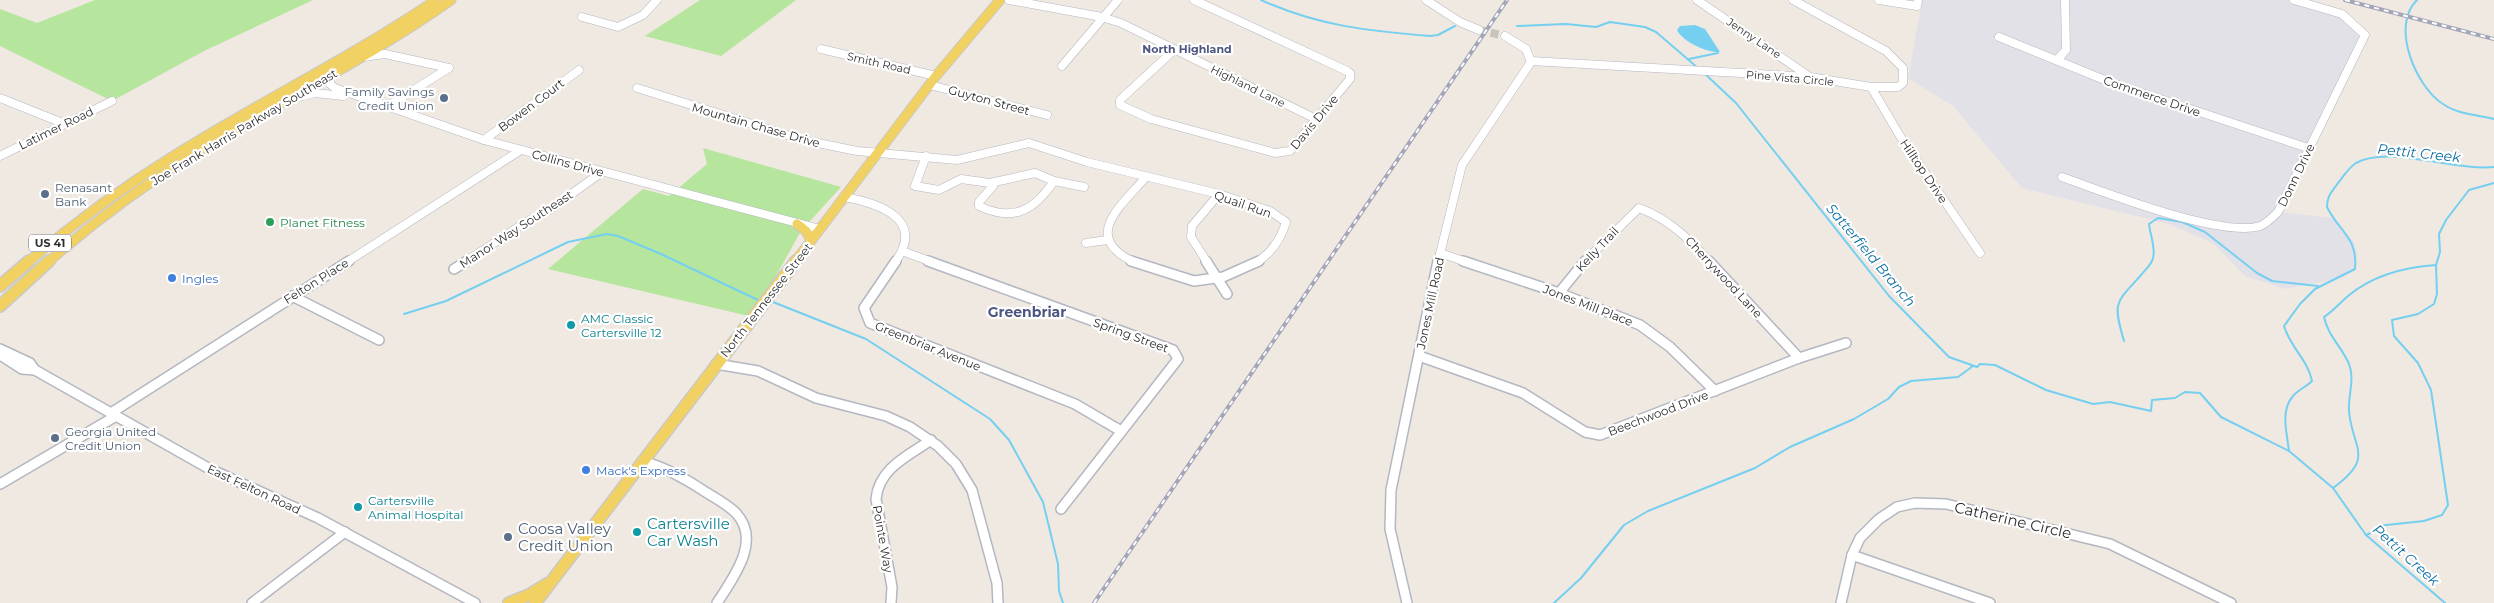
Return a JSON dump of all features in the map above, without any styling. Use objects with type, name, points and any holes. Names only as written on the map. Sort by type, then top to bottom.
[{"type":"main road","name":"Joe Frank Harris Parkway Southeast","points":[[0,286],[72,226],[168,159],[436,0]]},
{"type":"main road","points":[[415,25],[443,0]]},
{"type":"main road","name":"Joe Frank Harris Parkway Southeast","points":[[0,306],[57,252],[147,184],[194,154],[386,43],[451,0]]},
{"type":"main road","name":"North Tennessee Street","points":[[535,603],[936,76],[1000,0]]},
{"type":"main road","points":[[310,87],[308,84],[392,34],[416,17],[422,10]]},
{"type":"main road","points":[[147,184],[166,167],[296,88],[293,86]]},
{"type":"main road","points":[[0,296],[47,254],[169,161],[168,159]]},
{"type":"main road","points":[[798,224],[806,231],[811,240]]},
{"type":"main road","points":[[509,603],[529,595],[554,579]]},
{"type":"street","points":[[582,17],[618,27],[643,15],[657,0]]},
{"type":"street","name":"Highland Lane","points":[[1009,0],[1102,17],[1121,23],[1316,119]]},
{"type":"street","points":[[1062,66],[1118,0]]},
{"type":"street","name":"Davis Drive","points":[[1174,50],[1125,94],[1120,100],[1120,106],[1151,118],[1275,153],[1290,151],[1350,79],[1350,73],[1194,0]]},
{"type":"street","points":[[1426,0],[1460,22],[1479,30]]},
{"type":"street","name":"Jenny Lane","points":[[1697,0],[1810,77]]},
{"type":"street","name":"Pine Vista Circle","points":[[1531,61],[1810,77],[1871,87],[1898,87],[1903,83],[1903,68],[1886,51],[1813,7],[1793,0]]},
{"type":"street","points":[[1879,0],[1917,6],[1918,0]]},
{"type":"street","points":[[2057,60],[2066,50],[2065,0]]},
{"type":"street","name":"Donn Drive","points":[[2062,177],[2128,201],[2226,227],[2259,226],[2278,212],[2365,35],[2356,22],[2331,9],[2294,0]]},
{"type":"street","points":[[1505,36],[1524,47],[1531,61]]},
{"type":"street","name":"Commerce Drive","points":[[1999,38],[2112,83],[2308,148]]},
{"type":"street","points":[[385,54],[383,49],[386,43]]},
{"type":"street","name":"Smith Road","points":[[821,49],[936,76]]},
{"type":"street","points":[[360,58],[385,54],[449,68],[388,106]]},
{"type":"street","name":"Jones Mill Road","points":[[1408,603],[1393,545],[1390,502],[1440,253],[1462,165],[1521,80],[1531,61]]},
{"type":"street","name":"Bowen Court","points":[[484,140],[578,70]]},
{"type":"street","name":"Collins Drive","points":[[330,75],[330,84],[333,87],[484,140],[820,229]]},
{"type":"street","name":"Guyton Street","points":[[930,85],[1047,115]]},
{"type":"street","points":[[310,87],[332,94]]},
{"type":"street","name":"Hilltop Drive","points":[[1871,87],[1900,136],[1980,253]]},
{"type":"street","name":"Mountain Chase Drive","points":[[637,88],[816,143],[878,153]]},
{"type":"street","points":[[286,100],[314,93],[361,98]]},
{"type":"street","points":[[1,100],[65,124]]},
{"type":"street","name":"Latimer Road","points":[[0,156],[112,101]]},
{"type":"street","name":"Quail Run","points":[[878,153],[957,160],[1029,143],[1087,162],[1219,194],[1270,211],[1286,222],[1284,236],[1267,257],[1246,269],[1215,278],[1192,281],[1131,262],[1115,252],[1107,240]]},
{"type":"street","name":"Felton Place","points":[[114,414],[292,296],[521,150]]},
{"type":"street","points":[[926,156],[916,186],[939,190],[961,179],[990,183],[1035,173],[1054,181],[1084,188]]},
{"type":"street","name":"Manor Way Southeast","points":[[454,269],[526,222],[548,211],[602,172]]},
{"type":"street","points":[[1086,243],[1107,240],[1108,225],[1146,177]]},
{"type":"street","points":[[990,183],[993,186],[979,202],[979,206],[1006,215],[1026,208],[1038,200],[1054,181]]},
{"type":"street","points":[[1219,194],[1192,226],[1191,237],[1215,278],[1227,294]]},
{"type":"street","points":[[844,197],[883,208],[902,221],[906,230],[902,251]]},
{"type":"street","name":"Kelly Trail","points":[[1559,292],[1602,241],[1638,208]]},
{"type":"street","name":"Cherrywood Lane","points":[[1638,208],[1655,214],[1684,234],[1799,358]]},
{"type":"street","name":"Spring Street","points":[[902,251],[1173,350],[1178,359],[1061,509]]},
{"type":"street","name":"Greenbriar Avenue","points":[[902,251],[881,279],[864,308],[870,323],[1075,404],[1121,431]]},
{"type":"street","name":"Jones Mill Place","points":[[1440,253],[1559,292],[1624,318],[1654,334],[1715,391]]},
{"type":"street","points":[[292,296],[379,340]]},
{"type":"street","name":"Beechwood Drive","points":[[1419,356],[1523,393],[1590,434],[1600,434],[1799,358],[1846,343]]},
{"type":"street","name":"East Felton Road","points":[[0,349],[30,363],[35,370]]},
{"type":"street","name":"East Felton Road","points":[[0,355],[22,368],[35,370],[208,468],[345,532],[475,603]]},
{"type":"street","points":[[716,364],[758,371],[816,398],[880,413],[910,427],[931,440],[956,464],[972,490],[997,583],[998,603]]},
{"type":"street","points":[[0,484],[114,414]]},
{"type":"street","name":"Pointe Way","points":[[891,603],[892,587],[876,499],[877,484],[887,471],[931,440]]},
{"type":"street","points":[[642,461],[661,465],[680,476],[738,515],[746,530],[747,544],[742,562],[716,603]]},
{"type":"street","name":"Catherine Circle","points":[[1841,603],[1852,555],[1860,538],[1879,519],[1897,507],[1915,502],[1946,504],[2110,544],[2232,603]]},
{"type":"street","points":[[252,603],[345,532]]},
{"type":"street","points":[[1852,555],[1990,603]]},
{"type":"shaded area","points":[[1922,0],[2292,0],[2331,9],[2365,35],[2279,212],[2332,218],[2354,242],[2357,253],[2355,269],[2342,278],[2285,289],[2245,276],[2213,243],[2169,224],[2022,188],[1953,106],[1908,78]]},
{"type":"green space","points":[[95,0],[313,0],[206,50],[112,101],[0,46],[0,9],[37,23]]},
{"type":"green space","points":[[700,0],[796,0],[721,56],[645,36]]},
{"type":"green space","points":[[703,148],[841,187],[801,231],[753,317],[548,269],[643,189],[669,196],[707,164]]},
{"type":"water","points":[[1695,25],[1705,29],[1720,52],[1709,51],[1696,46],[1684,39],[1677,30],[1680,26]]},
{"type":"waterway","name":"Satterfield Branch","points":[[1261,0],[1303,16],[1344,26],[1386,32],[1430,36],[1438,35],[1455,26]]},
{"type":"waterway","name":"Pettit Creek","points":[[2417,0],[2409,11],[2406,25],[2406,40],[2416,70],[2424,84],[2433,96],[2443,104],[2461,112],[2494,119]]},
{"type":"waterway","name":"Satterfield Branch","points":[[1517,26],[1566,24],[1596,27],[1610,22],[1645,27],[1656,32],[1698,68]]},
{"type":"waterway","points":[[1689,59],[1718,53]]},
{"type":"waterway","name":"Satterfield Branch","points":[[1704,73],[1736,103],[1889,296],[1949,357],[1977,367],[1980,364],[1995,365],[2046,390],[2093,404],[2110,402],[2151,411],[2152,400],[2175,398],[2185,392],[2200,393],[2221,417],[2289,451]]},
{"type":"waterway","name":"Pettit Creek","points":[[2289,451],[2285,422],[2287,408],[2293,396],[2312,381],[2307,366],[2290,340],[2284,326],[2300,304],[2315,289],[2355,269],[2354,249],[2351,242],[2327,207],[2332,191],[2353,165],[2370,158],[2404,157],[2461,166],[2494,167]]},
{"type":"waterway","points":[[2436,265],[2440,252],[2439,234],[2446,220],[2469,190],[2494,183]]},
{"type":"waterway","points":[[2124,341],[2118,318],[2119,303],[2152,260],[2154,250],[2149,224],[2158,218],[2182,222],[2205,232],[2257,273],[2272,281],[2318,286]]},
{"type":"waterway","points":[[404,314],[446,301],[568,242],[607,234],[618,236],[661,254],[758,300]]},
{"type":"waterway","points":[[2333,488],[2354,468],[2358,460],[2358,452],[2349,411],[2351,370],[2324,317],[2357,289],[2378,278],[2401,270],[2436,265]]},
{"type":"waterway","points":[[2366,535],[2373,532],[2377,526],[2424,521],[2442,515],[2448,505],[2431,390],[2418,363],[2394,336],[2392,320],[2418,314],[2434,304],[2437,294],[2436,265]]},
{"type":"waterway","points":[[773,302],[866,339],[990,419],[1009,440],[1043,502],[1058,564],[1059,591],[1063,603]]},
{"type":"waterway","points":[[1554,603],[1581,578],[1624,525],[1648,511],[1755,468],[1790,447],[1854,419],[1888,399],[1899,387],[1911,381],[1958,377],[1973,366]]},
{"type":"waterway","name":"Pettit Creek","points":[[2289,451],[2333,488]]},
{"type":"waterway","name":"Pettit Creek","points":[[2333,488],[2366,535]]},
{"type":"waterway","name":"Pettit Creek","points":[[2366,535],[2445,603]]},
{"type":"tunnel","points":[[1479,30],[1505,36]]},
{"type":"railway","points":[[1094,603],[1507,0]]},
{"type":"railway","points":[[2345,0],[2494,39]]},
{"type":"place","name":"Family Savings Credit Union","points":[[444,98]]},
{"type":"place","name":"Renasant Bank","points":[[45,194]]},
{"type":"place","name":"Planet Fitness","points":[[270,222]]},
{"type":"place","name":"Ingles","points":[[172,278]]},
{"type":"place","name":"AMC Classic Cartersville 12","points":[[571,325]]},
{"type":"place","name":"Georgia United Credit Union","points":[[55,438]]},
{"type":"place","name":"Mack's Express","points":[[586,470]]},
{"type":"place","name":"Cartersville Animal Hospital","points":[[358,507]]},
{"type":"place","name":"Cartersville Car Wash","points":[[637,532]]},
{"type":"place","name":"Coosa Valley Credit Union","points":[[508,537]]},
{"type":"district","name":"North Highland","points":[[1187,49]]},
{"type":"district","name":"Greenbriar","points":[[1027,312]]}]
